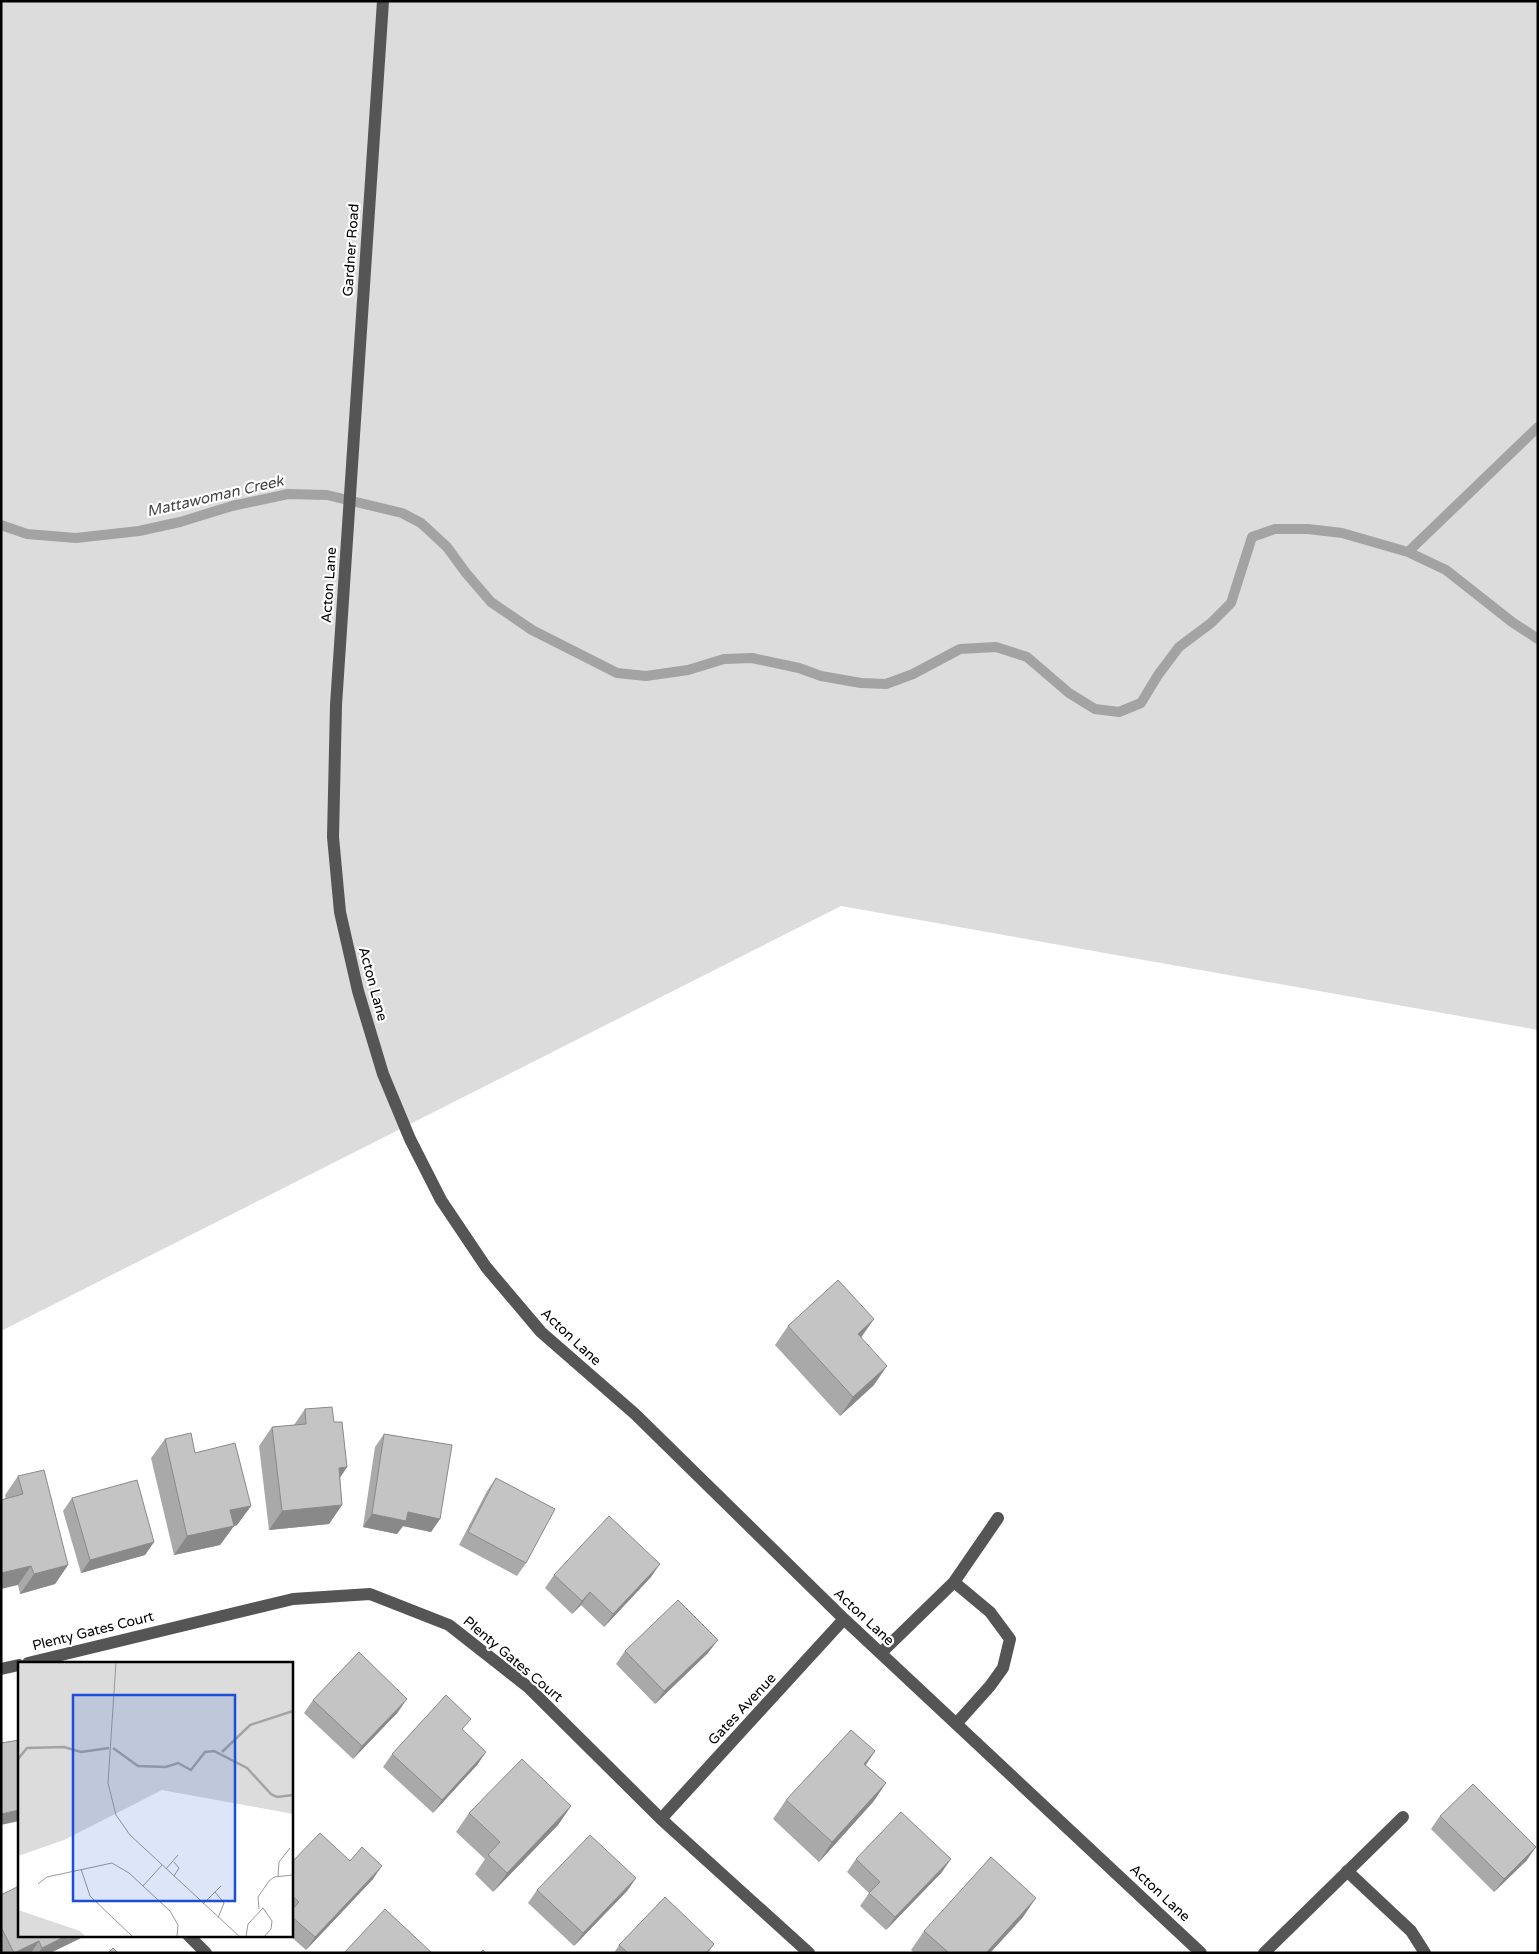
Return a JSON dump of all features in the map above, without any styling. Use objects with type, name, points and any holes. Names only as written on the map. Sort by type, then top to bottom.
[{"type":"street","name":"Gardner Road","points":[[349,500],[383,1]]},
{"type":"street","name":"Acton Lane","points":[[349,500],[336,705],[333,837],[340,912],[358,991],[383,1074],[410,1139],[441,1200],[486,1267],[541,1332],[635,1414],[844,1619],[1201,1953]]},
{"type":"street","points":[[881,1653],[954,1582],[998,1518]]},
{"type":"street","points":[[954,1582],[990,1612],[1010,1639],[1003,1668],[990,1686],[956,1724]]},
{"type":"street","name":"Plenty Gates Court","points":[[36,1662],[75,1657],[293,1599],[370,1594],[449,1625],[528,1688],[661,1819],[809,1953]]},
{"type":"street","name":"Gates Avenue","points":[[661,1819],[844,1619]]},
{"type":"street","name":"Plenty Gates Court","points":[[1,1669],[18,1665]]},
{"type":"street","points":[[1264,1953],[1403,1817]]},
{"type":"street","points":[[1347,1871],[1411,1931],[1425,1953]]},
{"type":"street","points":[[189,1936],[206,1953]]},
{"type":"shaded area","points":[[1,1],[1538,1],[1538,1030],[841,906],[1,1331]]},
{"type":"building","points":[[838,1280],[874,1319],[858,1334],[887,1366],[853,1397],[788,1326]]},
{"type":"building","points":[[332,1407],[334,1422],[342,1422],[347,1467],[339,1468],[342,1505],[282,1511],[272,1427],[306,1424],[305,1409]]},
{"type":"building","points":[[191,1433],[195,1453],[235,1443],[251,1506],[230,1510],[234,1526],[187,1536],[165,1439]]},
{"type":"building","points":[[384,1434],[452,1445],[440,1519],[408,1512],[406,1521],[372,1514]]},
{"type":"building","points":[[44,1470],[68,1565],[34,1574],[31,1566],[1,1573],[1,1500],[23,1494],[18,1476]]},
{"type":"building","points":[[496,1478],[555,1509],[526,1563],[468,1532]]},
{"type":"building","points":[[137,1480],[154,1542],[90,1560],[72,1498]]},
{"type":"building","points":[[609,1516],[660,1564],[613,1614],[590,1592],[582,1601],[554,1575]]},
{"type":"building","points":[[678,1600],[718,1640],[664,1691],[625,1651]]},
{"type":"building","points":[[359,1652],[407,1699],[362,1746],[313,1700]]},
{"type":"building","points":[[446,1695],[471,1719],[462,1729],[486,1752],[442,1800],[392,1754]]},
{"type":"building","points":[[851,1730],[875,1751],[864,1764],[886,1783],[832,1842],[786,1800]]},
{"type":"building","points":[[18,1740],[18,1810],[1,1814],[1,1743]]},
{"type":"building","points":[[522,1759],[571,1806],[507,1873],[488,1855],[500,1842],[469,1813]]},
{"type":"building","points":[[1473,1784],[1536,1847],[1504,1879],[1440,1816]]},
{"type":"building","points":[[901,1812],[951,1859],[895,1917],[869,1893],[880,1882],[856,1859]]},
{"type":"building","points":[[320,1833],[350,1861],[362,1847],[382,1866],[315,1937],[292,1917],[292,1910],[299,1902],[292,1896],[292,1862]]},
{"type":"building","points":[[590,1835],[636,1878],[583,1933],[537,1890]]},
{"type":"building","points":[[991,1857],[1036,1898],[986,1953],[949,1953],[924,1931]]},
{"type":"building","points":[[18,1886],[18,1936],[66,1936],[42,1948],[39,1941],[14,1953],[1,1927],[1,1895]]},
{"type":"building","points":[[665,1897],[714,1944],[706,1953],[628,1953],[619,1945]]},
{"type":"building","points":[[385,1909],[432,1953],[344,1953]]},
{"type":"building","points":[[113,1948],[118,1953],[108,1953]]},
{"type":"waterway","points":[[1408,552],[1538,427]]},
{"type":"waterway","name":"Mattawoman Creek","points":[[1,525],[27,534],[76,538],[139,531],[180,522],[232,506],[288,494],[327,495],[402,513],[421,523],[447,547],[491,602],[532,630],[617,673],[646,676],[688,670],[724,659],[752,658],[799,668],[821,676],[861,683],[886,684],[913,674],[960,649],[996,647],[1027,657],[1069,693],[1095,709],[1119,712],[1141,703],[1158,675],[1179,647],[1211,623],[1231,603],[1252,537],[1275,529],[1308,529],[1342,533],[1408,552],[1446,570],[1512,622],[1538,639]]}]
